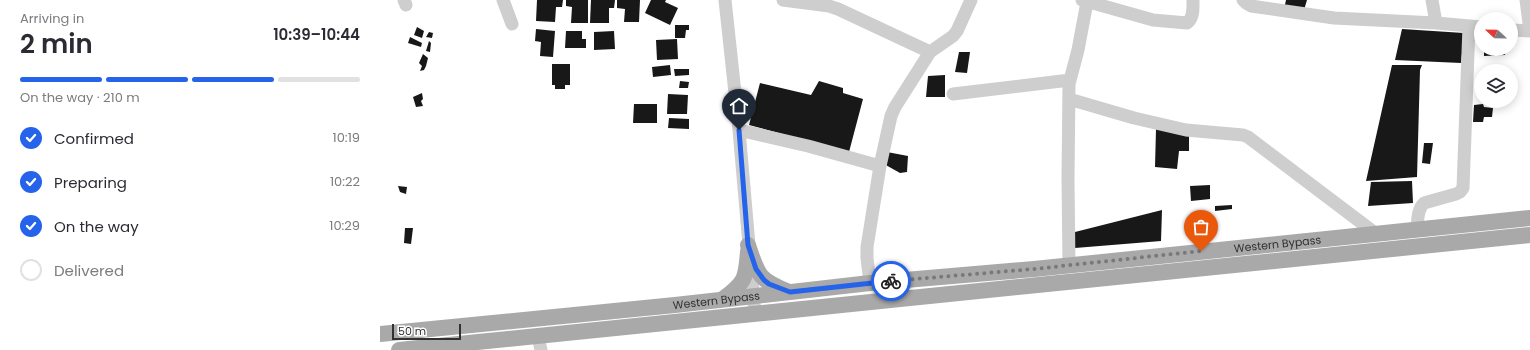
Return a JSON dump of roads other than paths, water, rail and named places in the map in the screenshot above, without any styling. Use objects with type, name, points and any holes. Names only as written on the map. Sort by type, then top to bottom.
[{"type":"main road","name":"Western Bypass","points":[[380,334],[870,283],[1069,265],[1530,218]]},
{"type":"main road","name":"Western Bypass","points":[[399,350],[540,343],[755,314],[1530,235]]},
{"type":"main road","points":[[748,245],[760,275],[769,284],[790,292]]},
{"type":"main road","points":[[723,299],[737,288],[745,277],[748,245]]},
{"type":"street","points":[[503,0],[512,24]]},
{"type":"street","points":[[724,0],[739,130],[752,296],[755,314]]},
{"type":"street","points":[[783,0],[829,6],[838,9],[930,52]]},
{"type":"street","points":[[870,283],[867,248],[880,166],[893,111],[930,52],[953,36],[957,31],[971,0]]},
{"type":"street","points":[[1069,265],[1068,179],[1070,80],[1078,50],[1085,1],[1153,20],[1187,23],[1192,17],[1193,0]]},
{"type":"street","points":[[1243,0],[1251,6],[1334,18],[1474,26]]},
{"type":"street","points":[[1432,0],[1436,23]]},
{"type":"street","points":[[1518,30],[1530,31],[1526,0]]},
{"type":"street","points":[[1417,229],[1420,207],[1424,203],[1456,194],[1464,188],[1474,41]]},
{"type":"street","points":[[953,94],[1070,80]]},
{"type":"street","points":[[1069,99],[1134,118],[1186,130],[1243,135],[1248,137],[1375,234]]},
{"type":"street","points":[[739,130],[808,146],[880,166]]}]
